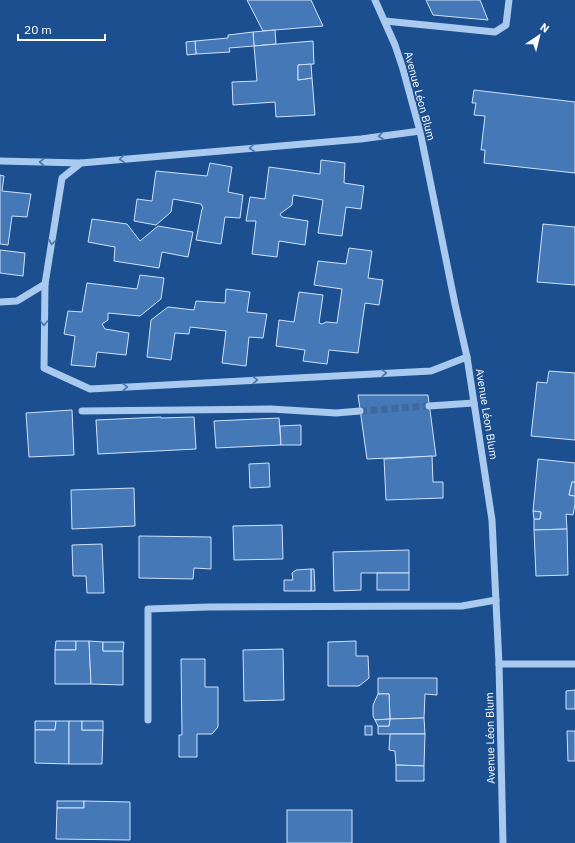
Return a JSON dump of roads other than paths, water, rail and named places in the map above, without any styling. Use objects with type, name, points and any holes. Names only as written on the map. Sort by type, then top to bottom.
[{"type":"street","name":"Avenue Léon Blum","points":[[375,0],[395,45],[420,131],[467,357],[492,520],[499,664],[503,843]]},
{"type":"street","points":[[385,21],[495,32],[506,25],[509,0]]},
{"type":"street","points":[[0,161],[81,163],[361,139],[420,131]]},
{"type":"street","points":[[81,163],[62,178],[45,284],[44,368],[90,389],[431,371],[467,357]]},
{"type":"street","points":[[0,302],[17,301],[45,284]]},
{"type":"street","points":[[430,406],[474,403]]},
{"type":"street","points":[[82,411],[271,409],[336,413],[360,411]]},
{"type":"street","points":[[148,720],[148,609],[209,607],[462,606],[496,600]]},
{"type":"street","points":[[499,664],[575,664]]},
{"type":"tunnel","points":[[360,411],[429,406]]}]
